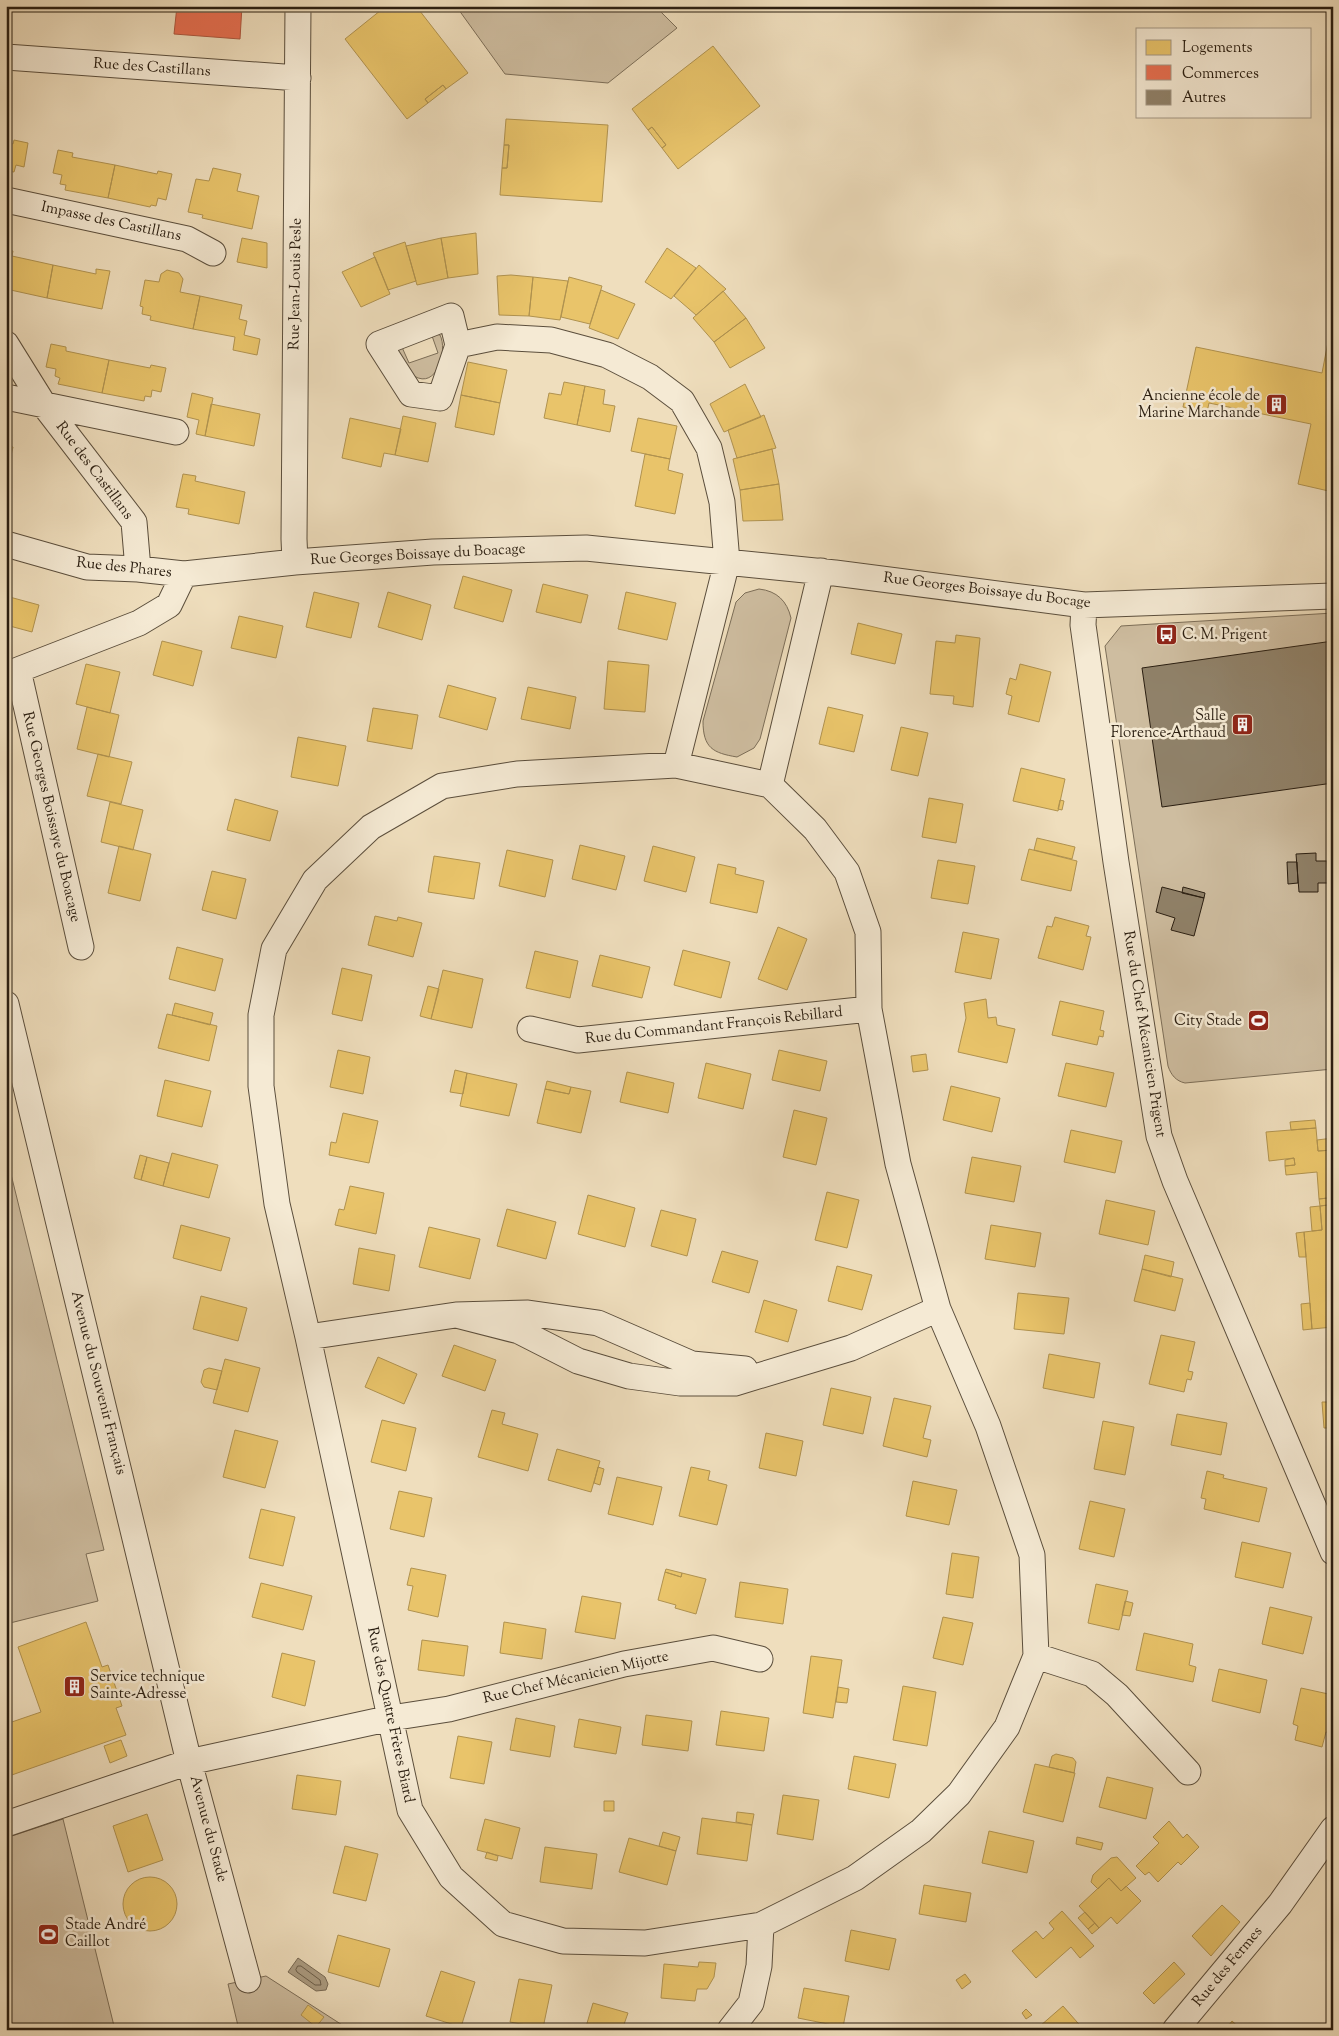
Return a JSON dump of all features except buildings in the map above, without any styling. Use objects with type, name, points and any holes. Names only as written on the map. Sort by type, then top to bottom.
[{"type":"street","name":"Rue Jean-Louis Pesle","points":[[295,562],[298,6]]},
{"type":"street","name":"Rue des Castillans","points":[[6,57],[298,78]]},
{"type":"street","name":"Impasse des Castillans","points":[[6,200],[188,239],[213,253]]},
{"type":"street","points":[[458,345],[497,337],[551,340],[608,355],[650,377],[682,401],[710,448],[722,502],[726,562],[676,765]]},
{"type":"street","name":"Rue des Castillans","points":[[6,344],[44,405],[134,522],[138,569]]},
{"type":"street","points":[[6,397],[44,405]]},
{"type":"street","name":"Rue des Castillans","points":[[44,405],[176,432]]},
{"type":"street","name":"Rue des Phares","points":[[6,544],[87,567],[138,569],[184,574]]},
{"type":"street","name":"Rue Georges Boissaye du Boacage","points":[[81,947],[12,672],[139,624],[169,605],[184,574],[295,562],[433,552],[586,548],[821,571]]},
{"type":"street","points":[[821,571],[770,785],[815,829],[847,872],[868,932],[870,1010],[898,1164],[938,1309],[988,1426],[1032,1555],[1036,1656],[1092,1674],[1117,1695],[1188,1772]]},
{"type":"street","name":"Rue Georges Boissaye du Bocage","points":[[821,571],[1084,605],[1333,596]]},
{"type":"street","name":"Rue du Chef Mécanicien Prigent","points":[[1084,605],[1085,645],[1159,1136],[1175,1181],[1333,1552]]},
{"type":"street","name":"Rue des Quatre Frères Biard","points":[[770,785],[676,765],[516,774],[442,786],[372,827],[315,880],[274,949],[261,1015],[261,1086],[277,1204],[308,1336],[410,1810],[451,1877],[503,1924],[563,1941],[645,1943],[760,1925],[855,1878],[921,1831],[959,1794],[1007,1727],[1036,1656]]},
{"type":"street","name":"Avenue du Souvenir Français","points":[[6,1004],[189,1762]]},
{"type":"street","name":"Rue du Commandant François Rebillard","points":[[530,1029],[578,1040],[870,1010]]},
{"type":"street","points":[[456,1315],[519,1331],[578,1361],[629,1376],[680,1383],[734,1383],[850,1348],[938,1309]]},
{"type":"street","points":[[308,1336],[456,1315],[528,1313],[598,1324],[692,1364],[774,1372]]},
{"type":"street","name":"Rue Chef Mécanicien Mijotte","points":[[391,1718],[449,1709],[624,1664],[713,1648],[760,1659]]},
{"type":"street","name":"Avenue du Stade","points":[[248,1980],[189,1762],[391,1718]]},
{"type":"street","points":[[6,1824],[189,1762]]},
{"type":"street","points":[[1280,1904],[1333,1829]]},
{"type":"street","points":[[1280,1904],[1333,1857]]},
{"type":"street","name":"Rue des Fermes","points":[[1175,2030],[1280,1904]]},
{"type":"street","points":[[730,2030],[751,2003],[759,1966],[760,1925]]},
{"type":"shaded area","points":[[456,6],[655,6],[677,28],[608,83],[505,74]]},
{"type":"shaded area","points":[[431,333],[440,335],[443,350],[439,366],[434,373],[429,378],[422,379],[411,374],[396,351],[401,345],[409,363],[438,353]]},
{"type":"shaded area","points":[[759,589],[771,592],[780,598],[787,607],[791,618],[760,739],[754,748],[737,757],[711,748],[705,737],[703,721],[736,602],[745,593]]},
{"type":"shaded area","points":[[1333,613],[1333,1069],[1185,1083],[1174,1077],[1168,1066],[1105,646],[1121,626]]},
{"type":"shaded area","points":[[6,1154],[104,1550],[86,1554],[98,1601],[6,1624]]},
{"type":"shaded area","name":"Stade André Caillot","points":[[63,1819],[115,2030],[6,2030],[6,1838]]},
{"type":"shaded area","points":[[266,1976],[350,2030],[239,2030],[228,1984]]},
{"type":"water","points":[[298,1958],[325,1977],[328,1984],[326,1990],[316,1991],[288,1972]]},
{"type":"place","name":"Ancienne école de Marine Marchande","points":[[1276,405]]},
{"type":"place","name":"C. M. Prigent","points":[[1166,635]]},
{"type":"place","name":"Salle Florence-Arthaud","points":[[1242,725]]},
{"type":"place","name":"City Stade","points":[[1258,1021]]},
{"type":"place","name":"Service technique Sainte-Adresse","points":[[74,1686]]},
{"type":"place","name":"Stade André Caillot","points":[[49,1934]]}]
